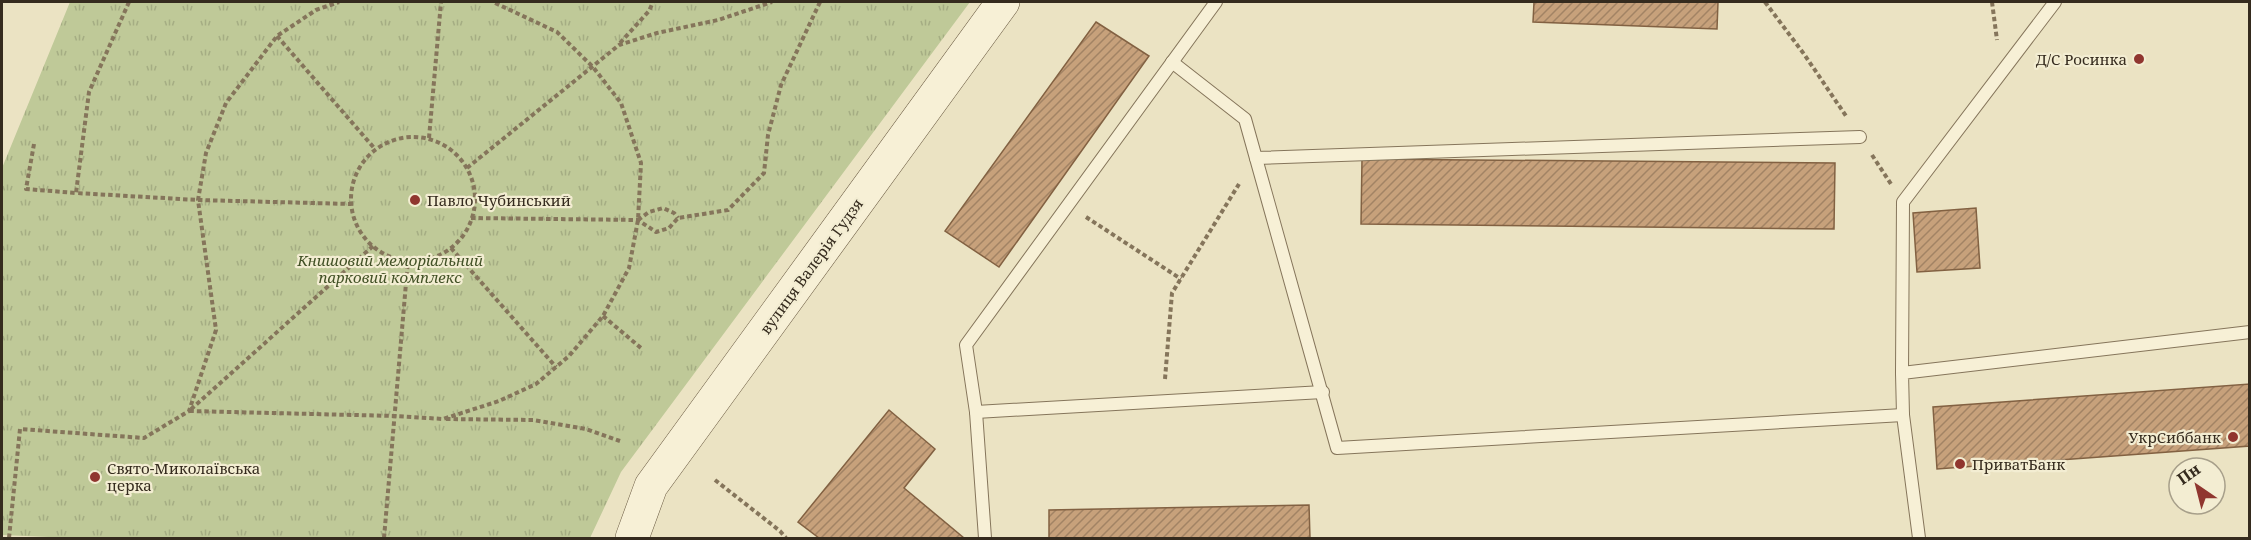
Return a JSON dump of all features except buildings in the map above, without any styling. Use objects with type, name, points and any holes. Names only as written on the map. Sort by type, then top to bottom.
[{"type":"street","name":"вулиця Валерія Гудзя","points":[[632,538],[651,486],[1004,2]]},
{"type":"lane","points":[[985,538],[976,412],[966,345],[1216,2]]},
{"type":"lane","points":[[1919,538],[1903,415],[1903,202],[2055,2]]},
{"type":"lane","points":[[1172,62],[1245,119],[1337,448],[1903,415]]},
{"type":"lane","points":[[1256,158],[1860,137]]},
{"type":"lane","points":[[1902,372],[2250,332]]},
{"type":"lane","points":[[976,412],[1323,392]]},
{"type":"path","points":[[76,193],[90,92],[129,2]]},
{"type":"path","points":[[189,411],[216,330],[198,200],[206,153],[226,103],[277,36],[316,10],[339,2]]},
{"type":"path","points":[[429,139],[441,2]]},
{"type":"path","points":[[442,419],[499,400],[536,384],[569,356],[603,316],[629,268],[638,220],[640,163],[621,103],[593,67],[557,32],[493,2]]},
{"type":"path","points":[[467,168],[619,45],[649,11],[653,2]]},
{"type":"path","points":[[619,45],[657,33],[718,20],[772,2]]},
{"type":"path","points":[[471,218],[638,220],[656,232],[669,228],[678,218],[728,210],[764,173],[768,135],[781,85],[820,2]]},
{"type":"path","points":[[1765,2],[1804,54],[1903,202]]},
{"type":"path","points":[[1992,2],[2000,74]]},
{"type":"path","points":[[277,36],[375,149]]},
{"type":"path","points":[[410,136],[429,139],[445,145],[458,155],[467,168],[474,193],[471,218],[459,240],[451,248],[423,260],[408,260],[383,253],[362,234],[351,204],[353,184],[361,165],[375,149],[392,140],[410,136]]},
{"type":"path","points":[[34,144],[26,189],[198,200],[351,204]]},
{"type":"path","points":[[1164,401],[1172,293],[1256,158]]},
{"type":"path","points":[[1068,205],[1181,279]]},
{"type":"path","points":[[638,220],[649,212],[663,208],[674,213],[678,218]]},
{"type":"path","points":[[9,538],[20,429],[144,438],[189,411],[373,246]]},
{"type":"path","points":[[451,248],[556,368]]},
{"type":"path","points":[[384,538],[408,260]]},
{"type":"path","points":[[603,316],[641,348]]},
{"type":"path","points":[[189,411],[533,420],[586,429],[620,441]]},
{"type":"path","points":[[715,480],[786,538]]},
{"type":"green space","name":"Книшовий меморіальний парковий комплекс","points":[[70,2],[970,2],[621,472],[590,538],[72,538],[2,535],[2,168]]},
{"type":"place","name":"Д/С Росинка","points":[[2139,59]]},
{"type":"place","name":"Павло Чубинський","points":[[415,200]]},
{"type":"place","name":"УкрСиббанк","points":[[2233,437]]},
{"type":"place","name":"ПриватБанк","points":[[1960,464]]},
{"type":"place","name":"Свято-Миколаївська церка","points":[[95,477]]}]
